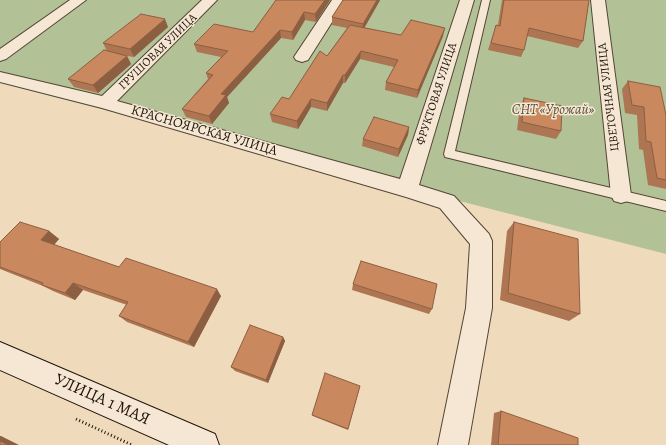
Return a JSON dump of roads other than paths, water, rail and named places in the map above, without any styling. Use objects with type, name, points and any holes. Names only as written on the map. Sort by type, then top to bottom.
[{"type":"street","points":[[0,56],[79,0]]},
{"type":"street","name":"ГРУШОВАЯ УЛИЦА","points":[[105,103],[210,0]]},
{"type":"street","points":[[302,56],[339,0]]},
{"type":"street","name":"ФРУКТОВАЯ УЛИЦА","points":[[407,189],[468,0]]},
{"type":"street","name":"ЦВЕТОЧНАЯ УЛИЦА","points":[[598,0],[621,194]]},
{"type":"street","name":"КРАСНОЯРСКАЯ УЛИЦА","points":[[0,77],[105,103],[407,189],[447,202],[481,241],[479,308],[453,445]]},
{"type":"street","name":"УЛИЦА 1 МАЯ","points":[[0,356],[204,445]]},
{"type":"lane","points":[[486,0],[449,154],[666,206]]},
{"type":"park label","name":"СНТ «Урожай»","points":[[553,111]]}]
